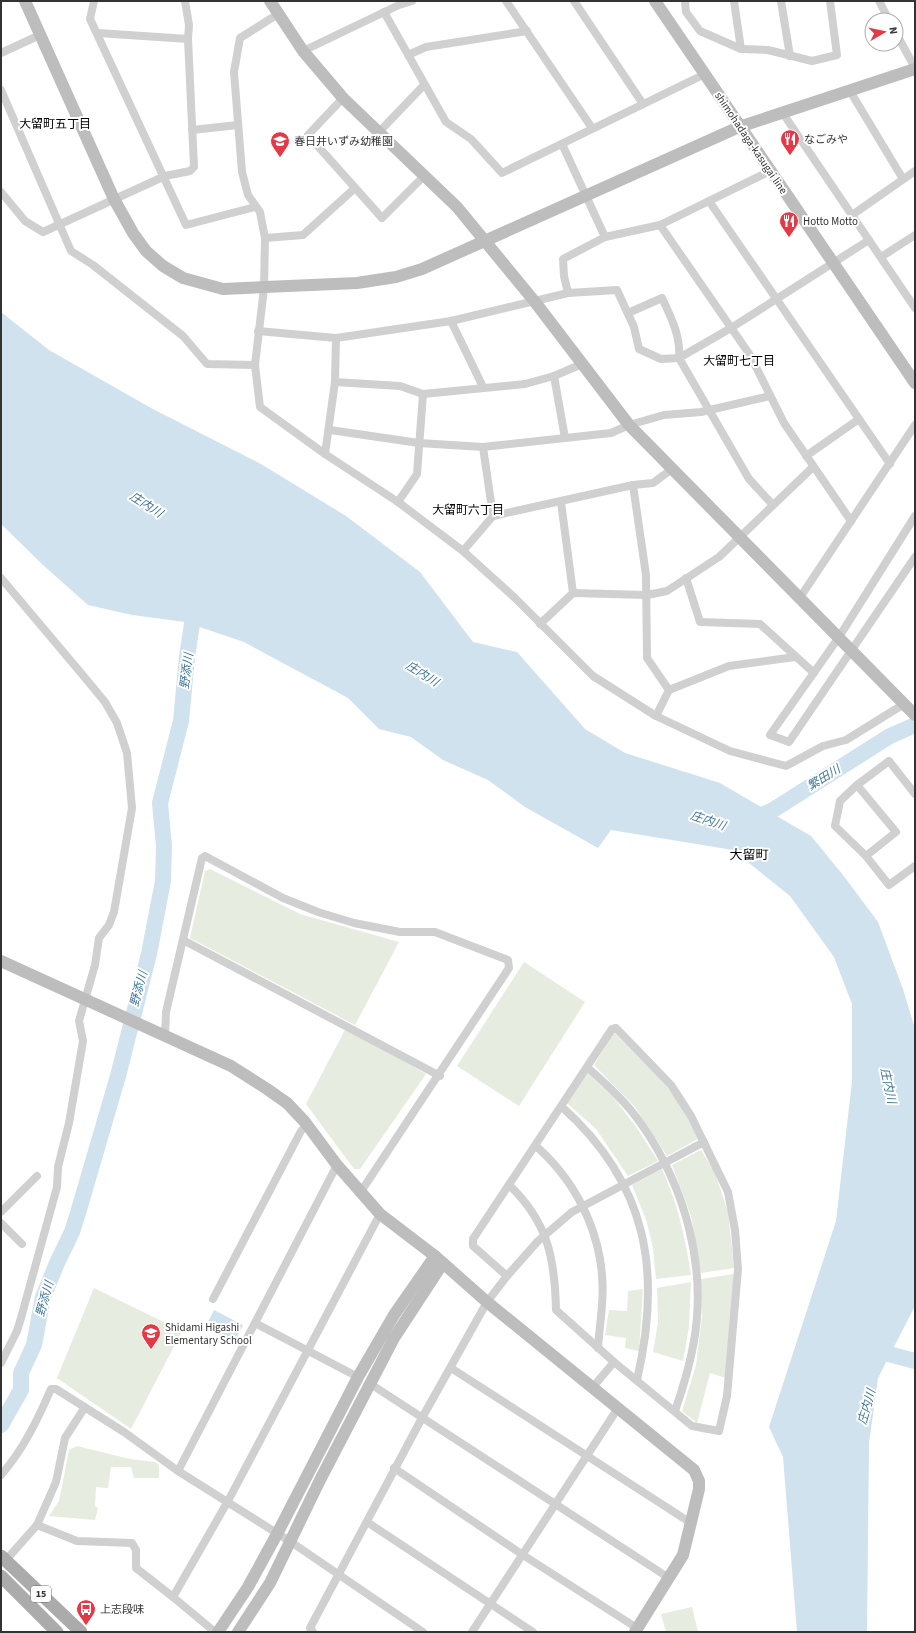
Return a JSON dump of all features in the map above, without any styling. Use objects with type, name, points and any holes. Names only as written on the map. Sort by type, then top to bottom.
[{"type":"main road","name":"15","points":[[3,1558],[81,1632]]},
{"type":"main road","name":"15","points":[[1,1576],[57,1632]]},
{"type":"street","points":[[25,1],[114,199],[142,245],[163,266],[183,278],[223,289],[357,284],[396,277],[422,269],[739,127],[915,68],[904,48]]},
{"type":"street","points":[[94,1],[90,19],[165,176],[186,225],[255,207]]},
{"type":"street","points":[[1,192],[25,221],[43,232],[165,176],[190,171],[194,166],[188,39],[189,25],[185,1]]},
{"type":"street","points":[[270,1],[303,51],[343,98],[457,206],[535,302],[629,425],[915,715]]},
{"type":"street","points":[[303,51],[399,5],[412,1]]},
{"type":"street","points":[[506,1],[592,128]]},
{"type":"street","points":[[574,1],[643,104]]},
{"type":"street","name":"shimohadaga-kasugai line","points":[[655,1],[739,127],[915,383]]},
{"type":"street","points":[[685,1],[686,12],[700,31],[741,49],[768,50],[812,61],[837,54],[830,1]]},
{"type":"street","points":[[734,1],[741,49]]},
{"type":"street","points":[[781,1],[790,56]]},
{"type":"street","points":[[879,1],[885,12]]},
{"type":"street","points":[[384,12],[446,122],[471,139],[502,173],[705,74]]},
{"type":"street","points":[[278,14],[240,38],[234,72],[242,172],[248,195],[255,207],[260,212],[265,238],[264,288],[255,365],[260,407],[325,454],[398,502],[463,551],[515,598],[593,676],[656,716],[730,751],[786,766],[823,746],[846,740],[904,704]]},
{"type":"street","points":[[408,55],[426,47],[526,31]]},
{"type":"street","points":[[98,33],[188,39]]},
{"type":"street","points":[[1,53],[40,35]]},
{"type":"street","points":[[379,132],[424,85]]},
{"type":"street","points":[[1,90],[71,251],[93,265],[183,336],[207,364],[255,365]]},
{"type":"street","points":[[850,91],[903,179]]},
{"type":"street","points":[[343,98],[308,136],[382,218],[424,176]]},
{"type":"street","points":[[782,112],[915,308]]},
{"type":"street","points":[[192,130],[238,126]]},
{"type":"street","points":[[562,144],[605,238]]},
{"type":"street","points":[[568,293],[562,259],[605,238],[660,225],[770,171]]},
{"type":"street","points":[[852,215],[915,171]]},
{"type":"street","points":[[265,238],[303,235],[355,188]]},
{"type":"street","points":[[709,201],[890,464]]},
{"type":"street","points":[[660,225],[750,355],[784,423],[851,521]]},
{"type":"street","points":[[881,257],[915,234]]},
{"type":"street","points":[[258,331],[336,338],[451,322],[568,293],[617,290],[634,327],[639,349],[661,359],[679,358],[731,328],[869,240]]},
{"type":"street","points":[[628,313],[662,298],[675,326],[679,358],[749,479],[773,505]]},
{"type":"street","points":[[451,322],[483,387]]},
{"type":"street","points":[[325,454],[330,430],[335,382],[336,338]]},
{"type":"street","points":[[335,382],[400,386],[423,394],[525,384],[554,376],[582,364]]},
{"type":"street","points":[[554,376],[564,438]]},
{"type":"street","points":[[398,502],[417,474],[423,394]]},
{"type":"street","points":[[330,430],[419,442],[483,447],[611,433],[629,425],[664,415],[708,410],[770,396]]},
{"type":"street","points":[[806,456],[859,419]]},
{"type":"street","points":[[799,599],[915,425]]},
{"type":"street","points":[[483,447],[493,516]]},
{"type":"street","points":[[540,624],[573,593],[647,595],[667,590],[719,557],[814,467]]},
{"type":"street","points":[[463,551],[493,516],[633,485],[653,483],[672,469]]},
{"type":"street","points":[[633,485],[646,575],[647,658],[669,690]]},
{"type":"street","points":[[561,502],[573,593]]},
{"type":"street","points":[[915,516],[838,637],[770,735],[789,742],[851,650],[912,567],[915,557]]},
{"type":"street","points":[[1,578],[105,702],[117,723],[127,753],[132,808],[114,912],[109,925],[99,938],[91,1002],[79,1021],[83,1041],[69,1123],[58,1168],[57,1187],[17,1331],[1,1363]]},
{"type":"street","points":[[686,578],[700,622],[760,624],[814,673]]},
{"type":"street","points":[[656,716],[669,690],[729,666],[795,657]]},
{"type":"street","points":[[915,794],[889,761],[857,785],[840,801],[835,826],[866,856],[889,884],[915,866]]},
{"type":"street","points":[[857,785],[896,832],[866,856]]},
{"type":"street","points":[[165,1036],[166,1012],[202,858],[205,856],[283,898],[318,912],[354,923],[400,932],[435,932],[508,960],[509,968],[440,1076],[360,1193]]},
{"type":"street","points":[[183,940],[440,1076]]},
{"type":"street","points":[[1,961],[231,1066],[267,1088],[287,1103],[307,1125],[360,1193],[380,1214],[439,1259],[487,1302],[694,1470],[699,1489],[683,1555],[636,1630],[394,1468]]},
{"type":"street","points":[[507,1276],[471,1243],[509,1185],[588,1068],[612,1029],[616,1028],[671,1085],[691,1116],[728,1192],[735,1230],[738,1269],[727,1396],[719,1432],[692,1426],[614,1362],[556,1310],[555,1275],[550,1249],[529,1206],[509,1185]]},
{"type":"street","points":[[588,1068],[616,1094],[642,1124],[664,1162],[682,1200],[691,1234],[696,1265],[697,1298],[694,1339],[687,1377],[675,1411]]},
{"type":"street","points":[[562,1107],[582,1125],[602,1149],[624,1185],[633,1204],[641,1230],[647,1259],[649,1287],[645,1346],[636,1380]]},
{"type":"street","points":[[213,1299],[301,1131],[307,1125]]},
{"type":"street","points":[[310,1631],[337,1575],[367,1522],[394,1468],[487,1302],[507,1276],[544,1236],[572,1212],[704,1142]]},
{"type":"street","points":[[536,1146],[572,1185],[593,1229],[599,1252],[602,1276],[602,1304],[598,1348]]},
{"type":"street","points":[[178,1471],[337,1165]]},
{"type":"street","points":[[1,1212],[37,1176]]},
{"type":"street","points":[[173,1597],[228,1502],[380,1214]]},
{"type":"street","points":[[1,1223],[22,1244]]},
{"type":"street","points":[[37,1525],[77,1541],[132,1543],[136,1550],[136,1568],[217,1632],[248,1587],[358,1377],[394,1315],[439,1259]]},
{"type":"street","points":[[238,1632],[270,1583],[321,1478],[370,1383],[439,1259]]},
{"type":"street","points":[[255,1323],[308,1349],[358,1377]]},
{"type":"street","points":[[593,1387],[614,1362]]},
{"type":"street","points":[[451,1368],[691,1523]]},
{"type":"street","points":[[370,1383],[669,1578]]},
{"type":"street","points":[[1,1475],[9,1466],[37,1420],[51,1389],[56,1389],[124,1432],[178,1471],[291,1542],[337,1575],[423,1632]]},
{"type":"street","points":[[3,1558],[37,1525],[56,1482],[65,1438],[85,1407]]},
{"type":"street","points":[[472,1632],[618,1408]]},
{"type":"street","points":[[367,1522],[533,1632]]},
{"type":"shaded area","points":[[210,869],[300,914],[399,942],[355,1025],[190,938],[205,871]]},
{"type":"shaded area","points":[[524,962],[585,1002],[519,1106],[457,1066]]},
{"type":"shaded area","points":[[346,1028],[426,1074],[360,1169],[354,1169],[306,1104]]},
{"type":"shaded area","points":[[614,1032],[662,1081],[683,1107],[698,1139],[667,1156],[635,1107],[594,1065]]},
{"type":"shaded area","points":[[587,1073],[613,1097],[637,1128],[658,1161],[628,1176],[596,1129],[567,1103]]},
{"type":"shaded area","points":[[701,1150],[715,1173],[728,1212],[734,1268],[701,1273],[691,1216],[672,1165]]},
{"type":"shaded area","points":[[662,1169],[680,1221],[691,1275],[656,1279],[653,1248],[647,1222],[632,1185]]},
{"type":"shaded area","points":[[734,1274],[726,1378],[710,1373],[697,1423],[682,1411],[696,1365],[702,1316],[701,1279]]},
{"type":"shaded area","points":[[691,1282],[689,1327],[683,1361],[653,1352],[658,1323],[657,1288]]},
{"type":"shaded area","points":[[94,1288],[182,1331],[131,1429],[57,1378]]},
{"type":"shaded area","points":[[643,1289],[639,1351],[625,1348],[626,1338],[605,1335],[609,1310],[627,1311],[628,1291]]},
{"type":"shaded area","points":[[77,1446],[130,1459],[155,1462],[159,1465],[159,1478],[134,1478],[131,1467],[111,1467],[108,1488],[96,1487],[95,1506],[98,1508],[95,1520],[49,1516],[59,1501],[69,1450]]},
{"type":"shaded area","points":[[692,1607],[698,1632],[666,1632],[661,1614]]},
{"type":"water","name":"庄内川","points":[[1,312],[49,350],[151,408],[261,464],[346,516],[420,572],[473,642],[517,652],[585,729],[625,753],[720,783],[811,836],[843,875],[878,922],[903,989],[915,1029],[915,1306],[878,1378],[869,1443],[867,1632],[797,1632],[783,1457],[769,1427],[836,1221],[852,1081],[852,1004],[834,957],[790,896],[733,850],[611,830],[598,848],[525,807],[488,780],[443,760],[411,737],[379,729],[348,698],[244,642],[185,622],[132,615],[88,605],[43,565],[1,524]]},
{"type":"water","points":[[214,1310],[243,1325],[234,1343],[205,1328]]},
{"type":"waterway","name":"野添川","points":[[1,1425],[21,1390],[21,1373],[34,1345],[43,1297],[72,1232],[78,1213],[118,1076],[149,954],[163,881],[164,846],[160,803],[181,721],[187,657],[195,604]]},
{"type":"waterway","name":"繁田川","points":[[751,820],[773,810],[890,736],[915,725]]},
{"type":"waterway","points":[[881,1352],[915,1361]]},
{"type":"place","name":"なごみや","points":[[790,156]]},
{"type":"place","name":"春日井いずみ幼稚園","points":[[280,158]]},
{"type":"place","name":"Hotto Motto","points":[[789,238]]},
{"type":"place","name":"Shidami Higashi Elementary School","points":[[151,1350]]},
{"type":"place","name":"上志段味","points":[[86,1626]]},
{"type":"district","name":"大留町五丁目","points":[[55,124]]},
{"type":"district","name":"大留町七丁目","points":[[739,361]]},
{"type":"district","name":"大留町六丁目","points":[[468,510]]},
{"type":"district","name":"大留町","points":[[749,855]]}]
